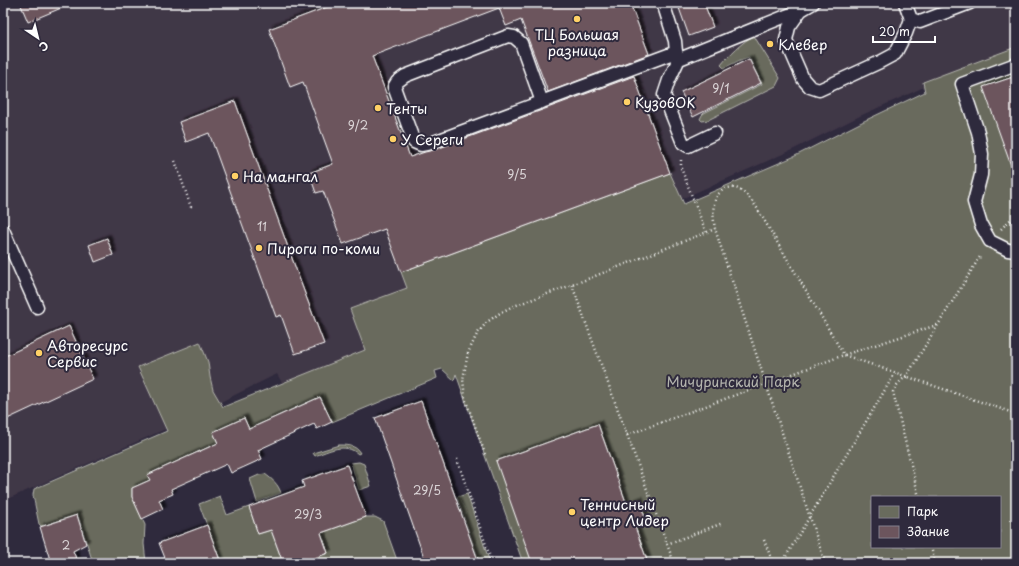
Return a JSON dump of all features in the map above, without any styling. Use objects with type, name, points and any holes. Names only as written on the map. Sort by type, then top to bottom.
[{"type":"lane","points":[[663,3],[675,41],[677,63],[668,80],[664,95],[683,142],[688,146],[715,133]]},
{"type":"lane","points":[[542,102],[521,43],[514,37],[508,36],[405,76],[397,82],[394,87],[414,142],[421,145],[431,143],[542,102],[676,56],[801,10],[813,3]]},
{"type":"lane","points":[[801,10],[789,27],[786,40],[803,79],[810,87],[819,90],[895,54],[906,34],[911,19],[905,3]]},
{"type":"lane","points":[[911,19],[920,22],[970,3]]},
{"type":"lane","points":[[1016,64],[962,84],[978,132],[982,154],[981,175],[974,202],[981,225],[990,241],[1008,250],[1016,251]]},
{"type":"lane","points":[[3,230],[37,307]]},
{"type":"path","points":[[175,162],[192,210]]},
{"type":"path","points":[[681,168],[706,232]]},
{"type":"path","points":[[825,563],[715,229],[713,216],[714,208],[718,194],[721,191],[727,188],[739,189],[749,197],[758,208],[844,355],[1016,414]]},
{"type":"path","points":[[485,454],[465,398],[463,379],[468,353],[476,334],[486,322],[511,307],[572,285],[715,229]]},
{"type":"path","points":[[919,496],[893,392],[900,381],[906,377],[990,241]]},
{"type":"path","points":[[572,285],[674,563]]},
{"type":"path","points":[[627,435],[844,355],[937,325]]},
{"type":"path","points":[[782,563],[896,373]]},
{"type":"path","points":[[457,459],[492,563]]},
{"type":"path","points":[[667,544],[723,523]]},
{"type":"path","points":[[764,540],[773,563]]},
{"type":"path","points":[[931,548],[935,563]]},
{"type":"shaded area","points":[[3,3],[1016,3],[1016,53],[933,83],[862,115],[792,150],[556,254],[426,330],[285,388],[277,374],[168,428],[3,501]]},
{"type":"green space","points":[[754,36],[780,78],[776,86],[708,120],[702,121],[700,119],[704,113],[762,84],[749,57],[724,68],[721,65],[736,49]]},
{"type":"green space","name":"Мичуринский Парк","points":[[1016,47],[1016,563],[523,563],[456,374],[454,380],[442,369],[435,371],[437,378],[332,422],[320,397],[249,429],[244,418],[213,432],[218,443],[148,475],[150,480],[132,488],[132,497],[145,525],[144,544],[146,563],[105,563],[103,560],[93,563],[78,515],[41,526],[39,524],[33,495],[34,489],[167,431],[138,367],[200,342],[208,362],[213,390],[223,407],[365,350],[350,309],[407,288],[401,272],[670,173],[684,204],[793,157],[925,92],[923,82]]},
{"type":"green space","points":[[339,445],[354,447],[360,453],[358,454],[353,450],[342,448],[331,450],[315,456],[313,453]]},
{"type":"green space","points":[[359,462],[364,464],[371,486],[359,490],[351,463]]},
{"type":"green space","points":[[265,474],[275,482],[281,493],[257,502],[250,479]]},
{"type":"green space","points":[[467,494],[490,563],[480,563],[457,497]]},
{"type":"green space","points":[[220,496],[227,515],[249,507],[258,534],[271,530],[283,563],[221,563],[199,504]]},
{"type":"green space","points":[[366,517],[375,517],[383,521],[398,563],[301,563],[328,553],[321,533]]},
{"type":"building","points":[[20,3],[73,3],[28,22]]},
{"type":"building","points":[[338,3],[630,3],[649,54],[548,92],[521,20],[506,26],[499,8],[372,56],[410,157],[434,150],[634,76],[670,173],[401,272],[385,229],[343,244],[323,191],[316,193],[309,173],[333,164],[303,82],[290,87],[269,29]]},
{"type":"building","points":[[692,3],[704,3],[713,27],[689,36],[679,8]]},
{"type":"building","points":[[749,59],[761,83],[693,117],[681,92]]},
{"type":"building","points":[[1016,76],[1016,173],[1014,174],[983,87]]},
{"type":"building","points":[[235,101],[324,344],[295,354],[281,315],[276,317],[209,133],[186,142],[179,122]]},
{"type":"building","points":[[107,238],[113,255],[95,262],[89,245]]},
{"type":"building","points":[[69,326],[93,379],[3,421],[3,357]]},
{"type":"building","points":[[320,397],[332,422],[317,429],[314,424],[258,450],[262,459],[231,473],[227,464],[171,489],[173,494],[159,500],[163,509],[142,519],[132,497],[132,488],[150,480],[147,475],[218,443],[213,432],[244,418],[249,429]]},
{"type":"building","points":[[421,401],[479,563],[426,563],[375,418]]},
{"type":"building","name":"Теннисный центр Лидер","points":[[598,424],[627,505],[639,500],[646,520],[634,524],[648,563],[532,563],[496,461]]},
{"type":"building","points":[[347,465],[366,517],[321,533],[328,553],[301,563],[283,563],[271,530],[258,534],[249,507],[304,487],[302,481]]},
{"type":"building","points":[[77,515],[86,544],[73,551],[78,563],[51,563],[40,527]]},
{"type":"building","points":[[207,525],[221,563],[167,563],[159,543]]},
{"type":"place","name":"ТЦ Большая разница","points":[[577,19]]},
{"type":"place","name":"Клевер","points":[[770,44]]},
{"type":"place","name":"КузовОК","points":[[627,102]]},
{"type":"place","name":"Тенты","points":[[378,108]]},
{"type":"place","name":"У Сереги","points":[[393,139]]},
{"type":"place","name":"На мангал","points":[[235,176]]},
{"type":"place","name":"Пироги по-коми","points":[[259,248]]},
{"type":"place","name":"Авторесурс Сервис","points":[[39,353]]},
{"type":"place","name":"Теннисный центр Лидер","points":[[572,512]]}]
